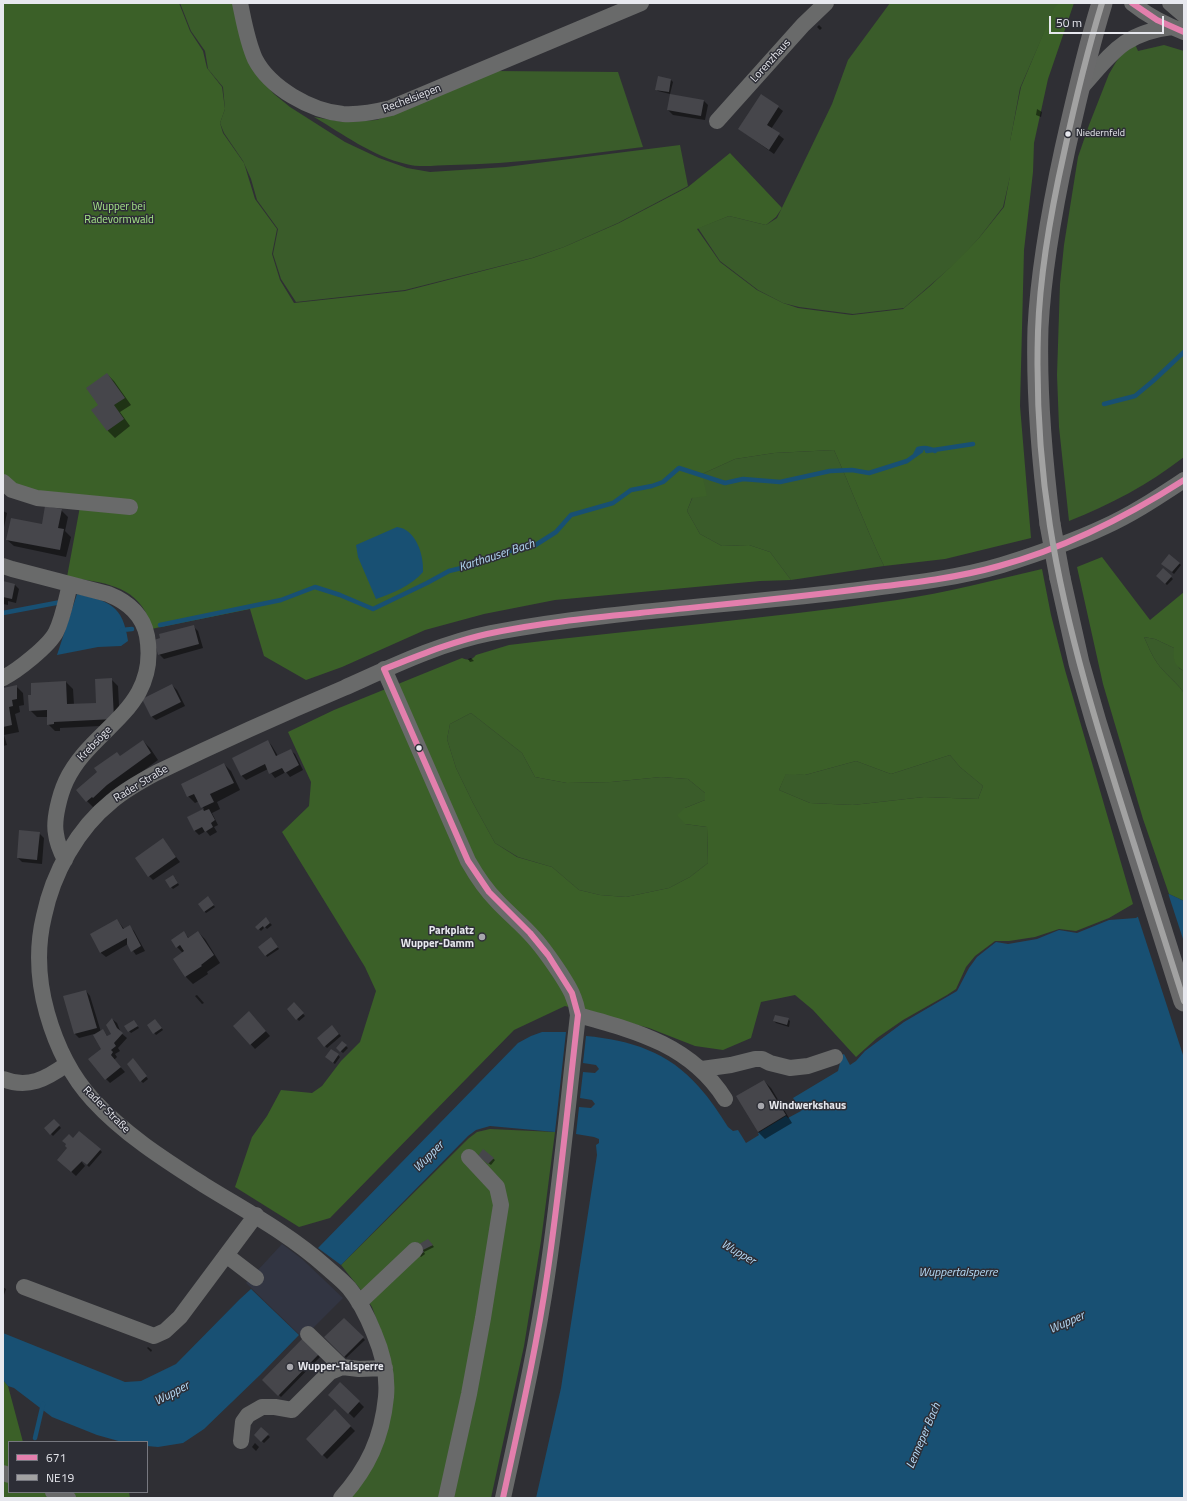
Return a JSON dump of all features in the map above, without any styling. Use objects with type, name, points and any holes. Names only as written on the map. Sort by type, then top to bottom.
[{"type":"main road","points":[[1102,3],[1077,92],[1050,223],[1043,270],[1038,329],[1039,409],[1043,472],[1050,524],[1060,578],[1079,663],[1184,1001]]},
{"type":"street","name":"Rechelsiepen","points":[[240,3],[249,43],[256,60],[264,72],[278,86],[301,101],[327,111],[356,114],[391,108],[641,3]]},
{"type":"street","name":"Lorenzhaus","points":[[717,121],[803,25],[826,3]]},
{"type":"street","points":[[1132,3],[1141,10],[1178,30]]},
{"type":"street","points":[[1170,3],[1184,15]]},
{"type":"street","points":[[1077,92],[1112,53],[1127,40],[1148,31],[1178,30]]},
{"type":"street","points":[[503,1498],[531,1364],[547,1276],[578,1015],[574,996],[546,952],[534,937],[496,900],[479,880],[468,861],[384,669],[467,639],[552,622],[880,587],[979,570],[1000,565],[1076,540],[1141,508],[1184,480]]},
{"type":"street","points":[[3,482],[12,490],[37,498],[130,507]]},
{"type":"street","name":"Krebsöge","points":[[3,566],[12,570],[118,597],[135,611],[142,620],[146,632],[149,659],[143,683],[130,706],[81,758],[73,768],[65,783],[55,829],[57,841],[65,860]]},
{"type":"street","points":[[3,678],[14,672],[53,638],[58,629],[70,584]]},
{"type":"street","name":"Rader Straße","points":[[341,1498],[364,1469],[378,1437],[385,1407],[387,1385],[385,1368],[381,1349],[366,1314],[350,1289],[308,1252],[256,1215],[204,1185],[160,1156],[117,1123],[93,1100],[75,1077],[54,1037],[44,1002],[38,958],[41,929],[47,902],[56,876],[78,838],[105,807],[118,796],[141,781],[197,753],[384,669]]},
{"type":"street","points":[[578,1015],[633,1031],[678,1051],[702,1069],[717,1085],[726,1099]]},
{"type":"street","points":[[702,1069],[731,1065],[755,1058],[790,1068],[808,1066],[834,1057]]},
{"type":"street","points":[[3,1078],[17,1083],[32,1082],[53,1074],[67,1064]]},
{"type":"street","points":[[446,1498],[482,1326],[501,1205],[497,1187],[469,1157]]},
{"type":"street","points":[[24,1287],[154,1336],[165,1331],[180,1317],[256,1215]]},
{"type":"street","points":[[359,1303],[415,1250]]},
{"type":"street","points":[[226,1255],[256,1278]]},
{"type":"street","points":[[308,1334],[342,1367]]},
{"type":"street","points":[[241,1441],[243,1422],[248,1415],[262,1407],[275,1407],[292,1410],[330,1372],[342,1367],[359,1369],[385,1368]]},
{"type":"street","points":[[56,1493],[68,1498]]},
{"type":"shaded area","points":[[282,1244],[302,1259],[343,1298],[303,1338],[246,1283]]},
{"type":"green space","name":"Wupper bei Radevormwald","points":[[3,3],[179,3],[190,31],[203,51],[207,68],[222,87],[225,109],[220,123],[223,133],[244,163],[255,199],[277,229],[272,254],[280,280],[294,303],[405,291],[533,258],[564,247],[619,223],[688,187],[730,153],[782,208],[776,217],[766,225],[729,216],[697,229],[720,262],[757,290],[783,303],[798,308],[852,315],[903,309],[957,261],[979,238],[1004,207],[1010,176],[1010,141],[1021,87],[1054,8],[1059,3],[1074,3],[1048,79],[1034,143],[1033,172],[1024,250],[1020,406],[1031,538],[945,559],[884,566],[834,450],[774,453],[735,459],[702,474],[707,496],[692,498],[687,511],[700,534],[722,546],[749,545],[770,552],[791,580],[760,581],[555,600],[484,614],[425,630],[342,667],[306,680],[264,656],[250,609],[151,629],[145,611],[138,602],[121,589],[111,585],[67,577],[81,501],[23,491],[3,478]]},
{"type":"green space","points":[[180,3],[236,3],[263,82],[274,94],[290,107],[345,142],[379,158],[407,168],[430,172],[506,167],[680,145],[688,186],[618,223],[564,247],[532,258],[405,290],[296,302],[281,279],[273,254],[278,229],[257,200],[251,179],[243,161],[224,133],[220,123],[225,109],[223,87],[208,69],[205,51],[191,31]]},
{"type":"green space","points":[[890,3],[1060,3],[1055,8],[1020,88],[1010,142],[1010,177],[1003,207],[979,238],[958,261],[904,308],[853,314],[799,307],[783,303],[758,290],[720,261],[698,228],[729,216],[766,225],[777,218],[832,104],[848,60]]},
{"type":"green space","points":[[1135,44],[1138,51],[1164,45],[1184,51],[1184,457],[1171,467],[1129,493],[1069,521],[1059,427],[1057,375],[1060,284],[1064,245],[1078,157],[1089,125],[1109,74],[1122,54]]},
{"type":"green space","points":[[495,71],[618,72],[643,147],[523,161],[417,166],[381,156],[314,117],[344,122],[377,120]]},
{"type":"green space","points":[[834,450],[884,566],[791,580],[770,552],[749,545],[722,546],[700,534],[687,511],[702,474],[735,459],[774,453]]},
{"type":"green space","points":[[1102,557],[1150,620],[1184,592],[1184,671],[1180,669],[1174,661],[1174,648],[1155,639],[1144,637],[1157,663],[1184,693],[1184,901],[1169,894],[1143,819],[1103,684],[1077,567]]},
{"type":"green space","points":[[1042,569],[1051,615],[1065,670],[1133,904],[1109,918],[1076,931],[1059,929],[1035,937],[1009,941],[995,941],[975,956],[966,967],[956,989],[903,1020],[877,1038],[856,1057],[813,1010],[795,995],[761,1002],[751,1038],[723,1050],[695,1046],[649,1028],[565,1006],[514,1030],[330,1218],[299,1227],[235,1187],[252,1137],[267,1116],[281,1090],[312,1093],[322,1086],[341,1061],[360,1042],[376,991],[365,967],[282,832],[309,806],[311,782],[288,732],[334,710],[462,658],[470,660],[476,655],[509,645],[849,607],[952,590]],"holes":[[[471,713],[522,753],[535,777],[567,783],[611,782],[661,777],[688,779],[705,793],[705,800],[685,808],[677,815],[685,824],[707,827],[708,863],[690,877],[669,888],[626,897],[600,895],[579,890],[552,867],[517,857],[495,843],[456,768],[447,739],[450,724]],[[950,755],[960,767],[983,786],[978,799],[924,797],[853,805],[810,803],[779,790],[786,774],[805,775],[856,761],[891,774]]]},
{"type":"green space","points":[[1144,637],[1155,639],[1174,648],[1179,668],[1184,671],[1184,693],[1157,663]]},
{"type":"green space","points":[[471,713],[522,753],[535,777],[567,783],[611,782],[661,777],[688,779],[705,793],[705,800],[685,808],[685,824],[707,827],[708,863],[690,877],[669,888],[626,897],[600,895],[579,890],[552,867],[518,857],[495,843],[456,768],[447,739],[450,724]]},
{"type":"green space","points":[[950,755],[960,767],[983,786],[978,799],[924,797],[853,805],[810,803],[779,790],[786,773],[805,775],[856,761],[891,774]]},
{"type":"green space","points":[[490,1129],[555,1132],[541,1241],[524,1346],[491,1498],[350,1498],[370,1471],[387,1348],[372,1307],[361,1290],[341,1265],[469,1138],[477,1132]]},
{"type":"green space","points":[[3,1380],[8,1386],[23,1441],[8,1441],[8,1493],[129,1493],[130,1498],[3,1498]]},
{"type":"water","points":[[397,527],[409,532],[418,544],[422,558],[423,572],[413,581],[395,592],[376,599],[358,557],[356,545]]},
{"type":"water","points":[[77,594],[98,599],[113,607],[122,619],[126,629],[128,641],[121,646],[98,647],[57,655]]},
{"type":"water","name":"Wuppertalsperre","points":[[1169,894],[1184,901],[1184,1498],[536,1498],[561,1388],[597,1155],[596,1145],[599,1143],[599,1139],[594,1137],[576,1134],[579,1107],[591,1108],[595,1104],[592,1100],[580,1098],[583,1072],[595,1073],[599,1069],[596,1065],[583,1063],[586,1036],[633,1045],[648,1050],[675,1065],[699,1087],[711,1101],[728,1127],[733,1131],[738,1130],[746,1143],[759,1135],[758,1133],[786,1116],[788,1118],[801,1111],[793,1098],[838,1071],[842,1055],[844,1054],[850,1065],[865,1051],[904,1022],[957,991],[969,968],[977,957],[996,942],[1008,944],[1037,939],[1059,930],[1077,933],[1109,920],[1136,918]]},
{"type":"water","name":"Wupper","points":[[542,1032],[566,1032],[555,1132],[490,1126],[476,1130],[468,1136],[341,1265],[318,1248],[518,1043]]},
{"type":"water","name":"Wupper","points":[[251,1289],[299,1335],[204,1429],[183,1443],[158,1447],[148,1446],[148,1441],[118,1441],[97,1435],[52,1417],[14,1388],[8,1386],[3,1380],[3,1333],[125,1382],[141,1381],[176,1364]]},
{"type":"pier","points":[[1168,893],[1184,942],[1184,1058],[1137,914]]},
{"type":"building","points":[[658,76],[671,79],[669,92],[655,90]]},
{"type":"building","points":[[670,94],[704,100],[701,116],[667,110]]},
{"type":"building","points":[[761,94],[779,106],[767,125],[780,133],[769,150],[738,129]]},
{"type":"building","points":[[107,373],[125,398],[114,405],[124,419],[107,431],[91,410],[98,405],[86,388]]},
{"type":"building","points":[[45,506],[62,509],[58,528],[64,529],[60,550],[6,540],[11,518],[42,524]]},
{"type":"building","points":[[1169,554],[1180,563],[1172,572],[1161,564]]},
{"type":"building","points":[[1163,568],[1172,576],[1165,584],[1156,576]]},
{"type":"building","points":[[3,581],[15,584],[12,599],[3,597]]},
{"type":"building","points":[[194,625],[199,644],[158,655],[154,640],[160,638],[159,634]]},
{"type":"building","points":[[112,678],[114,719],[54,722],[54,724],[47,725],[47,710],[29,711],[28,695],[31,695],[31,683],[66,681],[67,704],[96,703],[95,679]]},
{"type":"building","points":[[172,684],[181,702],[151,717],[142,699]]},
{"type":"building","points":[[17,685],[17,699],[12,700],[13,706],[9,707],[12,725],[3,727],[3,688]]},
{"type":"building","points":[[143,740],[151,753],[86,802],[76,790],[97,772],[94,768],[117,752],[120,756]]},
{"type":"building","points":[[268,740],[276,756],[291,749],[299,765],[285,773],[282,768],[269,774],[265,764],[241,776],[232,758]]},
{"type":"building","points":[[224,763],[234,783],[210,794],[214,802],[201,808],[194,794],[187,797],[181,784]]},
{"type":"building","points":[[203,809],[204,811],[209,809],[215,820],[211,823],[213,827],[205,832],[202,827],[194,831],[187,817]]},
{"type":"building","points":[[19,830],[40,832],[37,860],[17,858]]},
{"type":"building","points":[[163,838],[176,857],[148,877],[135,858]]},
{"type":"building","points":[[173,875],[178,883],[170,888],[165,880]]},
{"type":"building","points":[[208,896],[214,905],[204,912],[198,904]]},
{"type":"building","points":[[266,917],[270,923],[264,928],[263,926],[258,930],[255,927]]},
{"type":"building","points":[[117,919],[123,929],[130,925],[141,946],[131,952],[127,944],[127,938],[100,953],[90,934]]},
{"type":"building","points":[[184,931],[188,938],[198,931],[214,955],[201,965],[202,966],[185,977],[173,959],[184,951],[180,945],[176,948],[171,940]]},
{"type":"building","points":[[271,937],[278,947],[265,956],[258,947]]},
{"type":"building","points":[[86,990],[97,1028],[74,1034],[63,996]]},
{"type":"building","points":[[294,1002],[304,1013],[296,1020],[287,1009]]},
{"type":"building","points":[[249,1011],[266,1031],[250,1045],[233,1026]]},
{"type":"building","points":[[775,1015],[789,1018],[787,1025],[773,1021]]},
{"type":"building","points":[[112,1018],[117,1028],[123,1033],[114,1043],[116,1046],[111,1050],[113,1052],[111,1055],[121,1067],[105,1080],[88,1059],[101,1049],[93,1035],[103,1029],[107,1036],[111,1034],[106,1025]]},
{"type":"building","points":[[155,1019],[162,1028],[153,1034],[147,1025]]},
{"type":"building","points":[[134,1020],[138,1026],[128,1032],[124,1026]]},
{"type":"building","points":[[332,1025],[339,1034],[324,1047],[317,1038]]},
{"type":"building","points":[[342,1041],[347,1045],[340,1052],[336,1048]]},
{"type":"building","points":[[331,1049],[339,1054],[333,1063],[325,1057]]},
{"type":"building","points":[[133,1058],[147,1076],[140,1082],[127,1064]]},
{"type":"building","name":"Windwerkshaus","points":[[764,1080],[786,1115],[758,1132],[736,1096]]},
{"type":"building","points":[[54,1119],[60,1125],[50,1135],[44,1128]]},
{"type":"building","points":[[79,1131],[101,1149],[87,1165],[82,1161],[71,1172],[57,1160],[67,1148],[65,1146],[66,1144],[62,1141],[69,1134],[73,1138]]},
{"type":"building","points":[[483,1149],[494,1158],[488,1164],[478,1156]]},
{"type":"building","points":[[428,1239],[433,1245],[423,1250],[424,1252],[418,1255],[413,1245],[418,1242],[419,1244]]},
{"type":"building","points":[[344,1318],[364,1337],[344,1357],[324,1337]]},
{"type":"building","name":"Wupper-Talsperre","points":[[303,1338],[319,1354],[278,1396],[262,1380]]},
{"type":"building","points":[[340,1382],[360,1401],[348,1414],[328,1395]]},
{"type":"building","points":[[335,1409],[351,1426],[322,1456],[306,1439]]},
{"type":"building","points":[[261,1427],[269,1434],[261,1442],[254,1435]]},
{"type":"waterway","name":"Karthauser Bach","points":[[1104,404],[1135,396],[1184,352]]},
{"type":"waterway","name":"Karthauser Bach","points":[[927,451],[973,444]]},
{"type":"waterway","name":"Karthauser Bach","points":[[915,455],[920,448],[927,448],[935,451]]},
{"type":"waterway","name":"Karthauser Bach","points":[[160,625],[281,600],[315,587],[340,595],[373,609],[449,571],[474,565],[505,552],[534,546],[556,532],[571,515],[613,503],[631,490],[652,486],[663,482],[679,468],[725,483],[743,479],[780,482],[830,471],[852,470],[869,473],[907,461],[921,451]]},
{"type":"waterway","name":"Karthauser Bach","points":[[3,613],[61,602]]},
{"type":"waterway","name":"Karthauser Bach","points":[[122,630],[132,629]]},
{"type":"waterway","points":[[35,1438],[43,1404]]},
{"type":"transit line","name":"NE19","points":[[1102,3],[1086,59],[1068,134],[1047,241],[1041,286],[1038,331],[1038,404],[1041,453],[1050,526],[1057,566],[1075,647],[1109,766],[1184,1001]]},
{"type":"transit line","name":"671","points":[[1132,3],[1157,20],[1184,32]]},
{"type":"transit line","name":"671","points":[[384,669],[460,641],[525,627],[582,619],[934,580],[983,570],[1024,559],[1072,541],[1118,519],[1184,480]]},
{"type":"transit line","name":"671","points":[[384,669],[468,861],[489,892],[530,933],[548,955],[572,993],[578,1015],[560,1178],[543,1304],[503,1498]]},
{"type":"place","name":"Niedernfeld","points":[[1068,134]]},
{"type":"place","name":"Parkplatz Wupper-Damm","points":[[482,937]]},
{"type":"place","name":"Windwerkshaus","points":[[761,1106]]},
{"type":"place","name":"Wupper-Talsperre","points":[[290,1367]]},
{"type":"water label","name":"Lenneper Bach","points":[[924,1436]]}]
